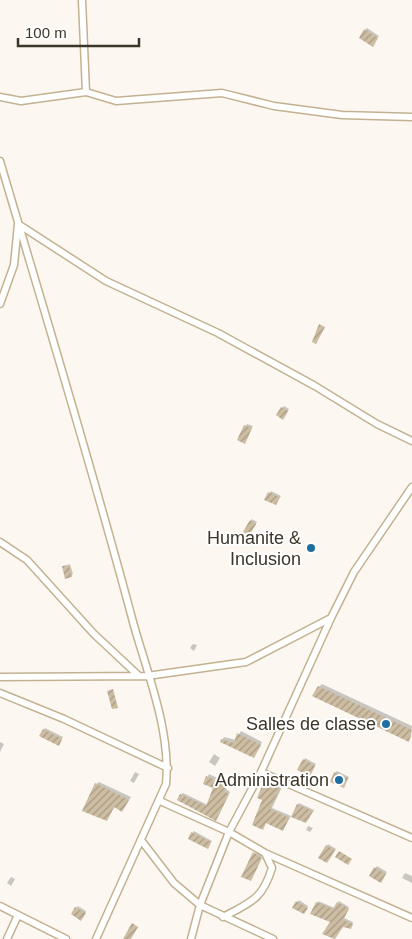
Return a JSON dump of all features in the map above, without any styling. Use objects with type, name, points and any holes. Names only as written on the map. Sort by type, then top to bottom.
[{"type":"street","points":[[82,0],[86,92]]},
{"type":"street","points":[[0,97],[21,101],[86,92],[116,100],[222,93],[274,106],[342,114],[412,117]]},
{"type":"street","points":[[0,161],[122,580],[147,676],[158,707],[168,768],[166,784],[160,801],[96,939]]},
{"type":"street","points":[[0,304],[14,265],[18,224]]},
{"type":"street","points":[[18,224],[106,281],[218,334],[412,441]]},
{"type":"street","points":[[191,939],[200,905],[230,832],[260,772],[331,618],[354,572],[412,487]]},
{"type":"street","points":[[0,542],[27,560],[94,634],[139,676]]},
{"type":"street","points":[[0,677],[147,676],[246,662],[331,618]]},
{"type":"street","points":[[0,693],[64,719],[168,768]]},
{"type":"street","points":[[260,772],[412,838]]},
{"type":"street","points":[[160,801],[230,832],[265,853],[412,918]]},
{"type":"street","points":[[141,840],[174,883],[200,905],[273,939]]},
{"type":"street","points":[[223,917],[258,898],[265,890],[272,868],[265,853]]},
{"type":"street","points":[[0,906],[66,939]]},
{"type":"street","points":[[8,939],[18,915]]},
{"type":"building","points":[[364,29],[378,38],[373,47],[359,38]]},
{"type":"building","points":[[319,324],[325,327],[316,344],[312,342]]},
{"type":"building","points":[[281,407],[288,411],[283,420],[276,415]]},
{"type":"building","points":[[244,425],[252,428],[245,444],[237,440]]},
{"type":"building","points":[[268,492],[280,497],[276,505],[264,500]]},
{"type":"building","points":[[250,520],[256,524],[249,536],[243,532]]},
{"type":"building","points":[[69,565],[72,577],[65,579],[62,566]]},
{"type":"building","points":[[318,686],[412,730],[409,742],[312,696]]},
{"type":"building","points":[[113,689],[118,708],[112,709],[107,691]]},
{"type":"building","points":[[43,729],[62,739],[59,746],[39,736]]},
{"type":"building","points":[[237,733],[261,745],[254,758],[220,742],[221,739],[234,743]]},
{"type":"building","points":[[303,759],[315,766],[310,776],[297,770]]},
{"type":"building","name":"Administration","points":[[334,772],[348,778],[344,788],[330,782]]},
{"type":"building","points":[[206,776],[227,785],[224,791],[229,794],[216,821],[177,800],[180,794],[206,806],[213,788],[203,784]]},
{"type":"building","points":[[264,781],[280,789],[270,809],[289,818],[283,831],[266,823],[263,830],[252,825],[262,800],[257,798]]},
{"type":"building","points":[[95,783],[129,800],[122,812],[114,807],[107,821],[82,811]]},
{"type":"building","points":[[297,804],[313,811],[306,823],[291,817]]},
{"type":"building","points":[[191,832],[211,842],[208,849],[188,839]]},
{"type":"building","points":[[326,845],[335,850],[327,863],[318,858]]},
{"type":"building","points":[[339,851],[352,859],[348,865],[335,857]]},
{"type":"building","points":[[253,852],[262,858],[251,881],[241,877]]},
{"type":"building","points":[[374,867],[386,874],[381,883],[369,876]]},
{"type":"building","points":[[296,901],[308,908],[304,914],[292,908]]},
{"type":"building","points":[[316,902],[333,909],[337,902],[349,909],[343,920],[353,924],[351,929],[343,927],[335,939],[322,934],[330,922],[310,914]]},
{"type":"building","points":[[75,907],[86,913],[81,921],[71,914]]},
{"type":"building","points":[[132,923],[138,927],[131,939],[123,939]]},
{"type":"place","name":"Humanite & Inclusion","points":[[311,548]]},
{"type":"place","name":"Salles de classe","points":[[386,724]]},
{"type":"place","name":"Administration","points":[[339,780]]}]
